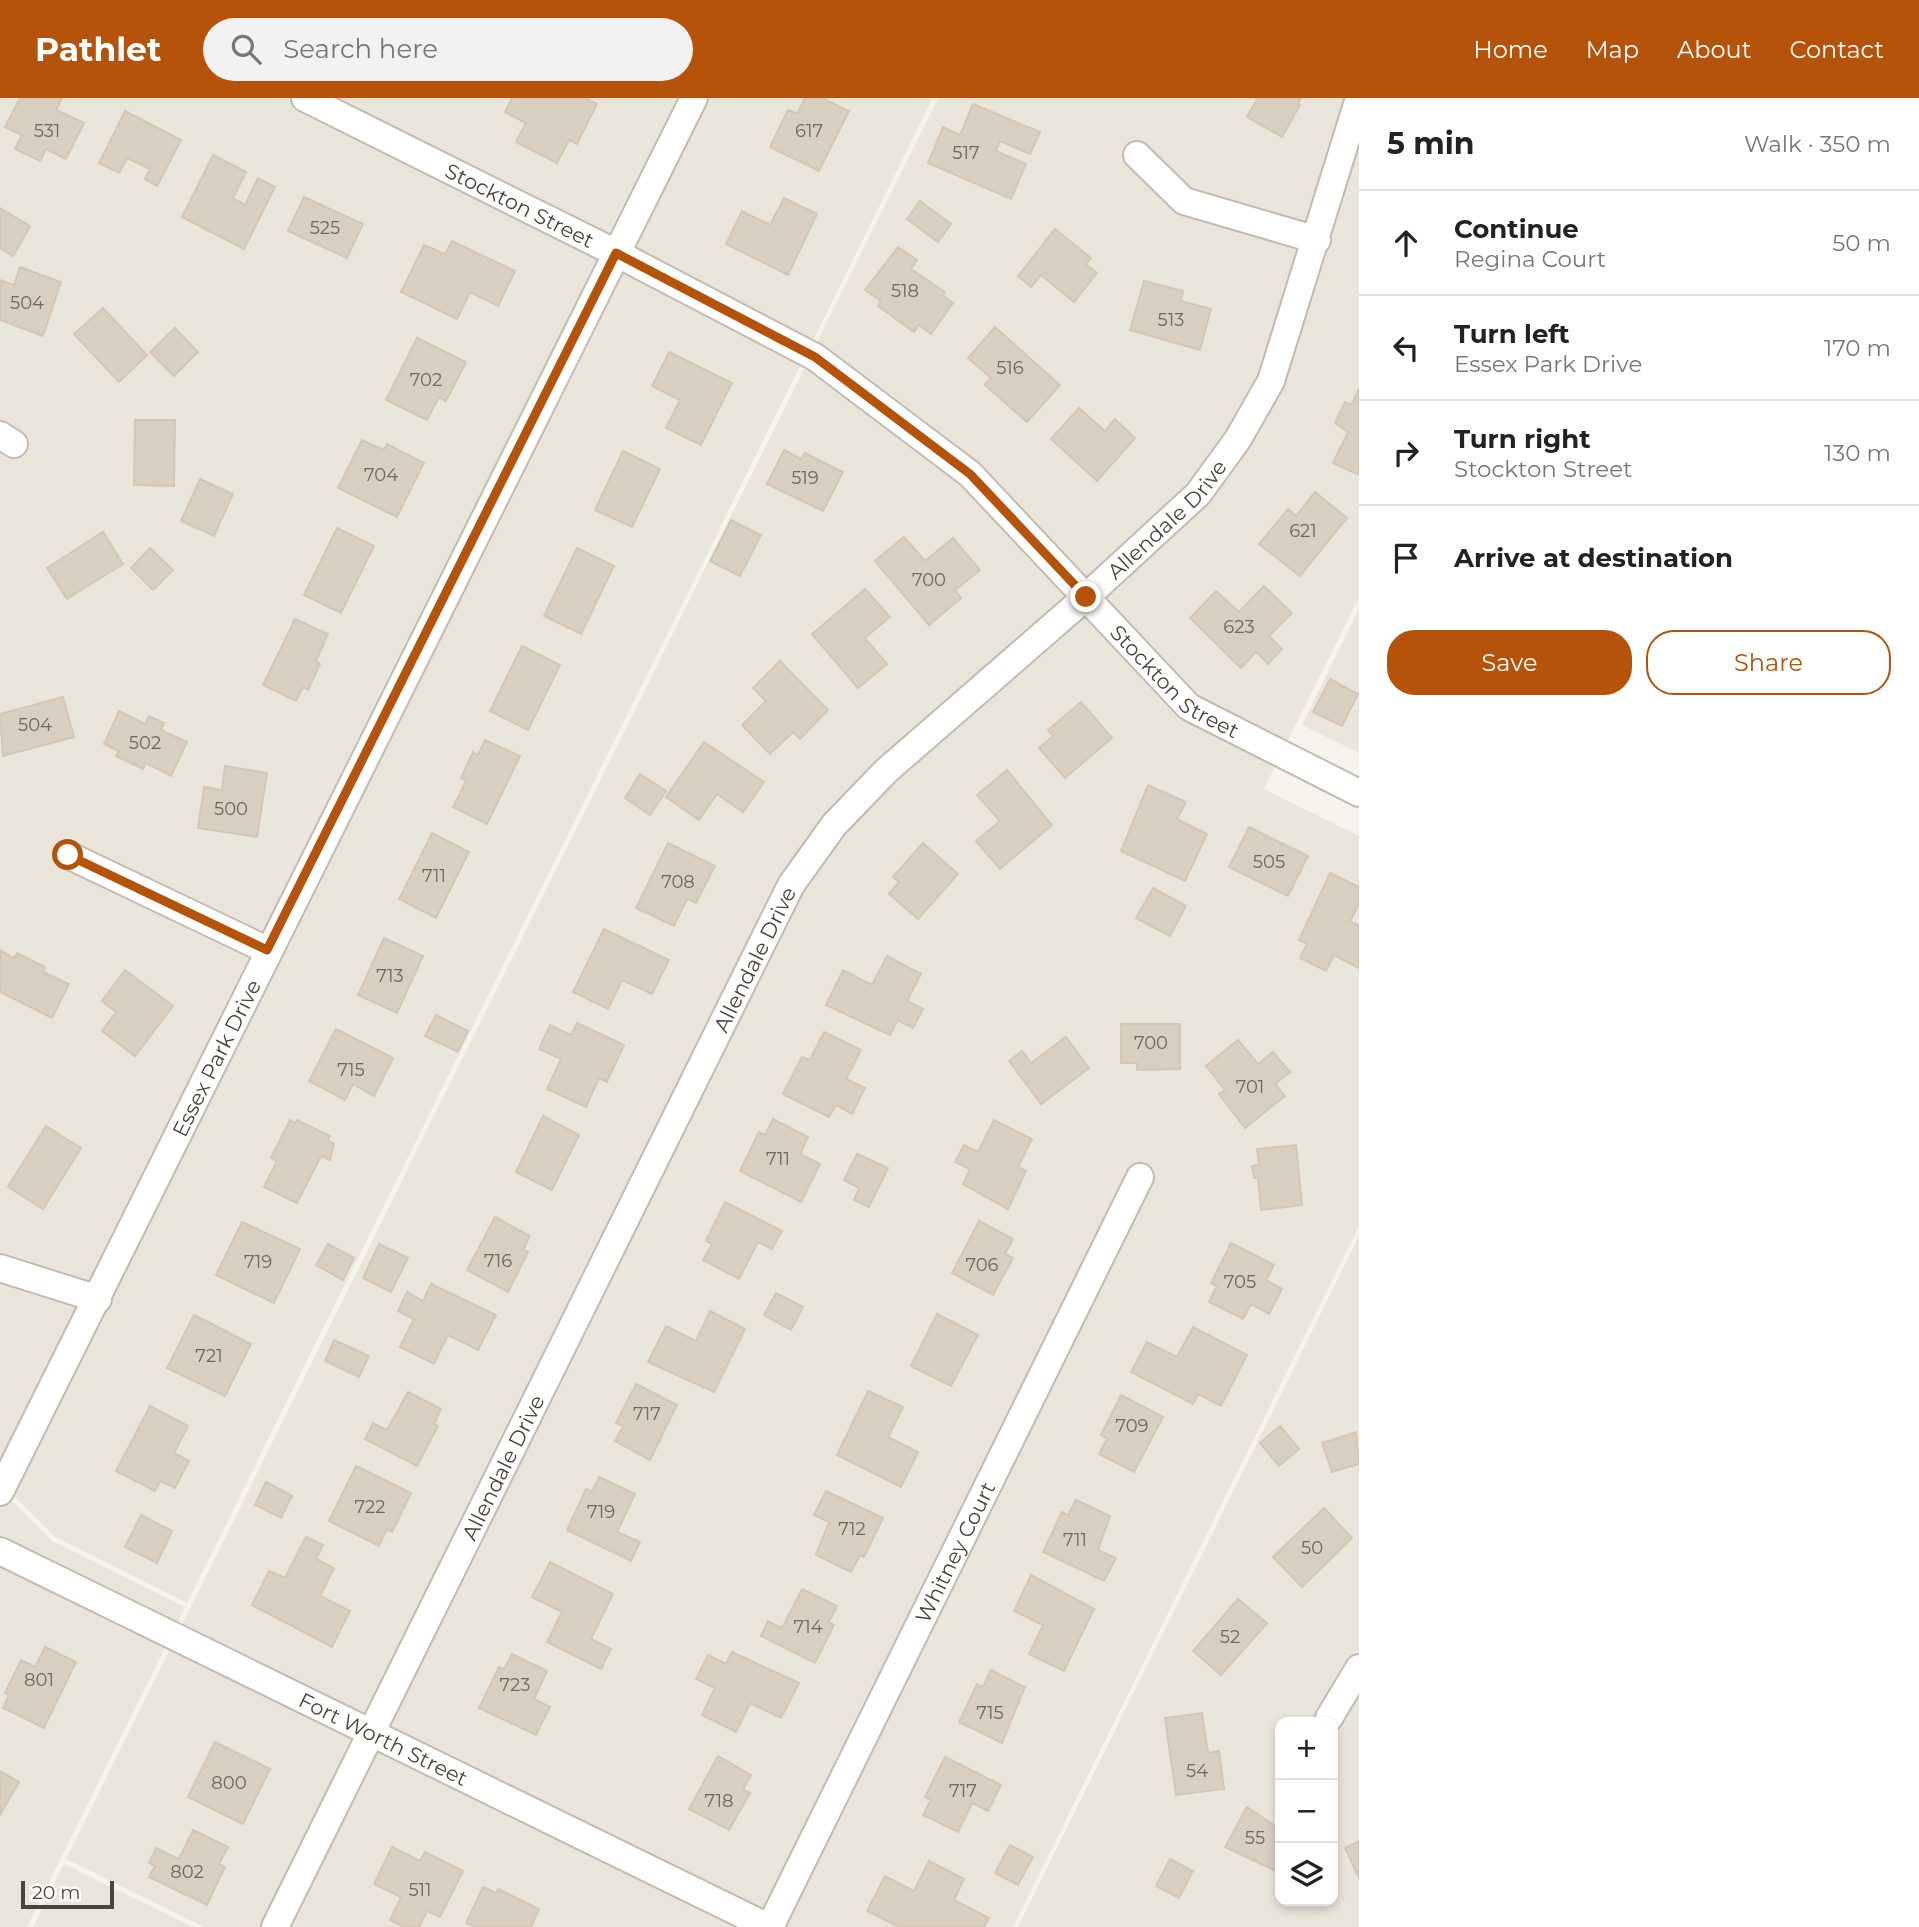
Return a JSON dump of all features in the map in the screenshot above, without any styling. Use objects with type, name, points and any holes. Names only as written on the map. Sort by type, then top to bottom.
[{"type":"street","name":"Stockton Street","points":[[305,98],[616,253],[815,357],[970,474],[1189,707],[1359,793]]},
{"type":"street","name":"Essex Park Drive","points":[[0,1492],[98,1299],[267,950],[694,98]]},
{"type":"street","name":"Allendale Drive","points":[[275,1927],[791,885],[834,825],[886,771],[1086,597],[1198,494],[1238,439],[1271,381],[1359,98]]},
{"type":"street","points":[[1137,155],[1184,201],[1317,240]]},
{"type":"street","points":[[68,855],[267,950]]},
{"type":"street","name":"Whitney Court","points":[[769,1927],[1140,1177]]},
{"type":"street","points":[[0,1268],[98,1299]]},
{"type":"street","name":"Fort Worth Street","points":[[0,1551],[769,1927]]},
{"type":"street","points":[[1330,1717],[1359,1668]]},
{"type":"shaded area","points":[[0,98],[933,98],[187,1603],[55,1537],[0,1483]]},
{"type":"shaded area","points":[[938,98],[1359,98],[1359,597],[1264,789],[1359,836],[1359,1226],[1013,1927],[204,1927],[66,1859]]},
{"type":"shaded area","points":[[1359,609],[1359,753],[1302,725]]},
{"type":"shaded area","points":[[1359,1236],[1359,1927],[1018,1927]]},
{"type":"shaded area","points":[[0,1489],[52,1541],[185,1607],[27,1927],[0,1927]]},
{"type":"shaded area","points":[[64,1864],[193,1927],[33,1927]]},
{"type":"building","points":[[20,98],[62,98],[56,110],[84,123],[66,159],[46,149],[40,161],[15,149],[22,135],[5,127]]},
{"type":"building","points":[[512,98],[585,98],[597,104],[577,144],[569,140],[557,163],[516,142],[526,123],[505,112]]},
{"type":"building","points":[[805,98],[822,98],[849,111],[819,171],[770,147],[788,110],[797,114]]},
{"type":"building","points":[[1258,98],[1301,98],[1298,104],[1300,105],[1282,137],[1247,117]]},
{"type":"building","points":[[973,104],[1040,132],[1030,154],[1000,141],[996,151],[1026,164],[1011,199],[928,163],[943,127],[960,135]]},
{"type":"building","points":[[125,111],[181,140],[157,186],[145,179],[150,169],[127,158],[119,173],[99,163]]},
{"type":"building","points":[[213,155],[246,172],[233,198],[245,205],[258,178],[275,187],[244,249],[182,217]]},
{"type":"building","points":[[304,197],[363,224],[347,258],[288,231]]},
{"type":"building","points":[[784,198],[817,214],[788,275],[726,244],[742,211],[770,225]]},
{"type":"building","points":[[920,201],[951,224],[938,242],[907,219]]},
{"type":"building","points":[[0,208],[30,226],[13,256],[0,248]]},
{"type":"building","points":[[1055,229],[1091,258],[1086,264],[1097,273],[1074,302],[1041,275],[1031,287],[1018,276]]},
{"type":"building","points":[[452,241],[515,271],[498,306],[470,292],[457,319],[401,292],[424,245],[445,254]]},
{"type":"building","points":[[898,247],[917,260],[911,269],[945,292],[943,296],[953,303],[931,334],[919,325],[914,332],[878,306],[881,301],[865,290]]},
{"type":"building","points":[[20,267],[61,282],[43,336],[0,320],[0,280],[14,285]]},
{"type":"building","points":[[1144,281],[1183,291],[1181,301],[1211,309],[1200,350],[1130,330]]},
{"type":"building","points":[[103,308],[147,355],[119,382],[74,334]]},
{"type":"building","points":[[995,327],[1060,385],[1027,422],[985,385],[991,378],[968,358]]},
{"type":"building","points":[[175,328],[198,352],[174,376],[150,352]]},
{"type":"building","points":[[417,338],[466,362],[446,401],[439,397],[427,420],[386,400]]},
{"type":"building","points":[[669,352],[732,383],[701,445],[666,428],[680,400],[652,386]]},
{"type":"building","points":[[1359,389],[1359,475],[1333,463],[1348,432],[1335,423],[1345,402],[1351,405]]},
{"type":"building","points":[[1079,408],[1105,431],[1115,419],[1135,438],[1097,481],[1051,439]]},
{"type":"building","points":[[135,420],[175,420],[174,486],[134,485]]},
{"type":"building","points":[[362,440],[384,450],[387,444],[424,463],[397,517],[338,488]]},
{"type":"building","points":[[784,450],[801,459],[805,453],[843,472],[823,511],[767,484]]},
{"type":"building","points":[[623,451],[660,469],[632,527],[595,510]]},
{"type":"building","points":[[200,479],[233,494],[214,536],[181,521]]},
{"type":"building","points":[[1315,492],[1347,518],[1300,576],[1259,544],[1288,509],[1296,516]]},
{"type":"building","points":[[731,520],[761,535],[740,576],[710,561]]},
{"type":"building","points":[[337,528],[374,546],[341,613],[304,595]]},
{"type":"building","points":[[103,532],[123,564],[67,599],[47,568]]},
{"type":"building","points":[[904,537],[925,561],[953,538],[980,570],[955,590],[961,598],[929,625],[875,561]]},
{"type":"building","points":[[150,548],[173,570],[153,590],[131,568]]},
{"type":"building","points":[[577,548],[614,566],[581,634],[544,616]]},
{"type":"building","points":[[1264,586],[1292,613],[1269,636],[1282,649],[1268,664],[1256,652],[1241,668],[1190,618],[1216,591],[1239,612]]},
{"type":"building","points":[[865,589],[890,617],[865,638],[887,664],[858,688],[812,634]]},
{"type":"building","points":[[295,619],[328,634],[316,661],[320,664],[308,690],[303,687],[296,701],[263,685]]},
{"type":"building","points":[[522,646],[560,665],[528,730],[490,711]]},
{"type":"building","points":[[780,661],[828,710],[800,739],[793,732],[770,754],[742,725],[766,701],[753,688]]},
{"type":"building","points":[[1330,679],[1358,694],[1342,726],[1313,712]]},
{"type":"building","points":[[63,697],[74,737],[3,756],[0,714]]},
{"type":"building","points":[[1081,702],[1112,738],[1065,778],[1039,748],[1053,736],[1048,730]]},
{"type":"building","points":[[119,711],[145,724],[149,716],[164,723],[161,730],[187,742],[171,776],[146,763],[143,769],[116,756],[119,751],[104,744]]},
{"type":"building","points":[[485,740],[520,756],[487,824],[453,807],[466,781],[461,778],[473,752],[478,755]]},
{"type":"building","points":[[704,742],[764,782],[743,812],[717,794],[699,820],[666,797]]},
{"type":"building","points":[[225,766],[267,773],[257,837],[198,828],[204,787],[222,790]]},
{"type":"building","points":[[1007,770],[1052,825],[1000,869],[976,841],[1000,821],[977,795]]},
{"type":"building","points":[[640,774],[666,791],[650,815],[625,798]]},
{"type":"building","points":[[1148,785],[1186,802],[1177,819],[1207,834],[1185,881],[1121,851]]},
{"type":"building","points":[[1249,827],[1308,856],[1288,896],[1229,867]]},
{"type":"building","points":[[432,833],[469,852],[436,918],[399,899]]},
{"type":"building","points":[[668,843],[715,866],[696,903],[687,899],[674,926],[636,908]]},
{"type":"building","points":[[923,843],[958,874],[918,919],[889,894],[899,882],[893,877]]},
{"type":"building","points":[[1330,873],[1359,887],[1359,904],[1350,921],[1359,926],[1359,968],[1334,955],[1326,971],[1300,958],[1307,944],[1299,940]]},
{"type":"building","points":[[1153,888],[1186,906],[1170,936],[1136,918]]},
{"type":"building","points":[[604,929],[669,960],[652,994],[622,980],[608,1009],[573,992]]},
{"type":"building","points":[[384,938],[423,956],[397,1013],[358,995]]},
{"type":"building","points":[[1,951],[14,958],[17,953],[45,967],[43,972],[69,984],[52,1018],[0,992]]},
{"type":"building","points":[[887,956],[921,974],[907,1001],[923,1009],[913,1028],[898,1020],[890,1035],[826,1005],[843,970],[872,985]]},
{"type":"building","points":[[125,970],[173,1006],[135,1056],[102,1031],[116,1012],[102,1001]]},
{"type":"building","points":[[436,1015],[468,1031],[458,1052],[425,1036]]},
{"type":"building","points":[[577,1023],[624,1045],[607,1082],[599,1078],[586,1107],[547,1089],[561,1059],[539,1049],[550,1025],[571,1035]]},
{"type":"building","points":[[1121,1024],[1180,1024],[1180,1069],[1137,1070],[1137,1063],[1121,1063]]},
{"type":"building","points":[[336,1029],[393,1058],[374,1096],[353,1084],[345,1100],[309,1081]]},
{"type":"building","points":[[824,1032],[861,1050],[846,1079],[865,1088],[852,1114],[836,1105],[829,1117],[783,1094],[802,1057],[810,1060]]},
{"type":"building","points":[[1066,1037],[1089,1068],[1041,1104],[1009,1061],[1022,1051],[1031,1063]]},
{"type":"building","points":[[1238,1040],[1258,1064],[1273,1052],[1290,1072],[1275,1084],[1285,1096],[1245,1128],[1219,1094],[1225,1090],[1206,1066]]},
{"type":"building","points":[[543,1116],[579,1135],[552,1190],[516,1172]]},
{"type":"building","points":[[773,1119],[808,1137],[800,1154],[820,1164],[801,1202],[740,1171],[759,1132],[765,1135]]},
{"type":"building","points":[[290,1120],[295,1123],[297,1120],[330,1136],[328,1140],[334,1144],[330,1160],[321,1156],[297,1203],[264,1187],[277,1161],[271,1158]]},
{"type":"building","points":[[994,1120],[1032,1139],[1018,1167],[1026,1171],[1008,1209],[963,1184],[970,1169],[955,1162],[964,1145],[978,1152]]},
{"type":"building","points":[[46,1126],[81,1148],[43,1209],[8,1187]]},
{"type":"building","points":[[1296,1145],[1302,1205],[1261,1210],[1258,1178],[1254,1178],[1252,1166],[1259,1165],[1257,1149]]},
{"type":"building","points":[[857,1154],[888,1168],[869,1207],[854,1200],[859,1188],[844,1180]]},
{"type":"building","points":[[725,1202],[782,1231],[772,1249],[758,1242],[739,1279],[703,1260],[712,1244],[706,1241]]},
{"type":"building","points":[[495,1217],[530,1236],[523,1250],[528,1252],[508,1292],[467,1270]]},
{"type":"building","points":[[979,1221],[1013,1239],[1005,1254],[1013,1258],[993,1295],[952,1273]]},
{"type":"building","points":[[242,1222],[300,1249],[274,1303],[216,1275]]},
{"type":"building","points":[[1231,1243],[1274,1265],[1266,1280],[1282,1289],[1269,1314],[1251,1304],[1243,1319],[1209,1302],[1217,1286],[1211,1283]]},
{"type":"building","points":[[328,1244],[354,1258],[343,1280],[316,1265]]},
{"type":"building","points":[[379,1244],[408,1258],[391,1292],[363,1278]]},
{"type":"building","points":[[431,1284],[496,1315],[478,1350],[448,1335],[434,1364],[400,1347],[414,1319],[398,1311],[407,1292],[423,1301]]},
{"type":"building","points":[[776,1293],[803,1307],[791,1330],[764,1315]]},
{"type":"building","points":[[710,1311],[745,1329],[714,1392],[648,1362],[666,1326],[696,1341]]},
{"type":"building","points":[[937,1314],[978,1335],[951,1386],[911,1366]]},
{"type":"building","points":[[194,1315],[251,1344],[225,1396],[167,1368]]},
{"type":"building","points":[[1193,1327],[1247,1355],[1221,1406],[1198,1394],[1193,1404],[1131,1372],[1147,1342],[1177,1357]]},
{"type":"building","points":[[334,1340],[369,1356],[359,1377],[325,1361]]},
{"type":"building","points":[[636,1384],[677,1405],[650,1460],[615,1441],[623,1426],[616,1423]]},
{"type":"building","points":[[868,1391],[903,1407],[888,1437],[918,1452],[901,1487],[837,1455]]},
{"type":"building","points":[[408,1392],[441,1409],[434,1424],[438,1426],[417,1466],[365,1439],[373,1423],[387,1430]]},
{"type":"building","points":[[1121,1395],[1163,1417],[1134,1472],[1099,1454],[1107,1439],[1101,1435]]},
{"type":"building","points":[[150,1406],[188,1426],[174,1453],[189,1461],[175,1488],[160,1481],[155,1491],[116,1471]]},
{"type":"building","points":[[1280,1426],[1299,1449],[1279,1466],[1260,1443]]},
{"type":"building","points":[[1356,1432],[1359,1464],[1332,1472],[1322,1443]]},
{"type":"building","points":[[356,1466],[411,1493],[392,1532],[387,1529],[379,1546],[329,1521]]},
{"type":"building","points":[[599,1477],[635,1494],[617,1532],[640,1542],[631,1561],[567,1530],[586,1489],[592,1492]]},
{"type":"building","points":[[266,1482],[292,1496],[281,1518],[255,1505]]},
{"type":"building","points":[[826,1491],[883,1518],[864,1557],[860,1555],[851,1572],[816,1555],[829,1522],[814,1515]]},
{"type":"building","points":[[1076,1500],[1110,1516],[1098,1550],[1116,1558],[1104,1581],[1043,1552],[1062,1512],[1068,1515]]},
{"type":"building","points":[[1324,1508],[1352,1538],[1302,1587],[1273,1557]]},
{"type":"building","points":[[141,1515],[172,1531],[157,1563],[125,1547]]},
{"type":"building","points":[[306,1537],[323,1545],[316,1559],[334,1568],[320,1596],[350,1611],[332,1647],[252,1605],[269,1571],[285,1578]]},
{"type":"building","points":[[550,1562],[613,1594],[591,1639],[611,1649],[601,1669],[547,1642],[562,1612],[532,1597]]},
{"type":"building","points":[[1031,1575],[1094,1609],[1064,1671],[1029,1654],[1043,1625],[1014,1611]]},
{"type":"building","points":[[802,1589],[837,1606],[829,1622],[834,1625],[815,1663],[761,1636],[768,1621],[782,1628]]},
{"type":"building","points":[[1238,1599],[1267,1623],[1221,1675],[1193,1651]]},
{"type":"building","points":[[45,1647],[76,1662],[44,1728],[3,1708],[9,1695],[5,1693],[21,1660],[35,1667]]},
{"type":"building","points":[[732,1652],[799,1683],[781,1718],[750,1703],[736,1732],[702,1715],[715,1688],[696,1679],[708,1655],[726,1664]]},
{"type":"building","points":[[512,1654],[547,1671],[534,1699],[550,1707],[536,1735],[479,1708],[499,1667],[504,1669]]},
{"type":"building","points":[[991,1670],[1025,1687],[1002,1743],[959,1722],[977,1684],[983,1687]]},
{"type":"building","points":[[1202,1713],[1208,1753],[1219,1751],[1224,1789],[1176,1795],[1165,1718]]},
{"type":"building","points":[[215,1742],[270,1769],[243,1824],[188,1797]]},
{"type":"building","points":[[718,1756],[751,1775],[743,1789],[750,1793],[729,1830],[689,1809]]},
{"type":"building","points":[[945,1757],[1001,1785],[988,1811],[972,1803],[958,1832],[923,1815],[931,1800],[925,1797]]},
{"type":"building","points":[[0,1771],[19,1782],[0,1815]]},
{"type":"building","points":[[1247,1807],[1275,1826],[1275,1871],[1225,1847]]},
{"type":"building","points":[[193,1830],[228,1847],[219,1864],[225,1867],[207,1905],[149,1877],[155,1866],[149,1863],[156,1848],[179,1859]]},
{"type":"building","points":[[1359,1841],[1359,1878],[1345,1848]]},
{"type":"building","points":[[1010,1845],[1033,1857],[1018,1885],[995,1873]]},
{"type":"building","points":[[392,1847],[420,1861],[425,1852],[463,1871],[440,1917],[427,1911],[419,1927],[404,1927],[390,1920],[401,1897],[374,1884]]},
{"type":"building","points":[[1170,1859],[1193,1871],[1179,1898],[1156,1886]]},
{"type":"building","points":[[929,1861],[964,1879],[954,1900],[989,1918],[984,1927],[899,1927],[867,1911],[885,1876],[914,1891]]},
{"type":"building","points":[[483,1887],[496,1893],[498,1889],[539,1909],[531,1927],[475,1927],[466,1923]]},
{"type":"route","points":[[68,855],[267,950],[616,253],[815,357],[970,474],[1086,597]]}]
